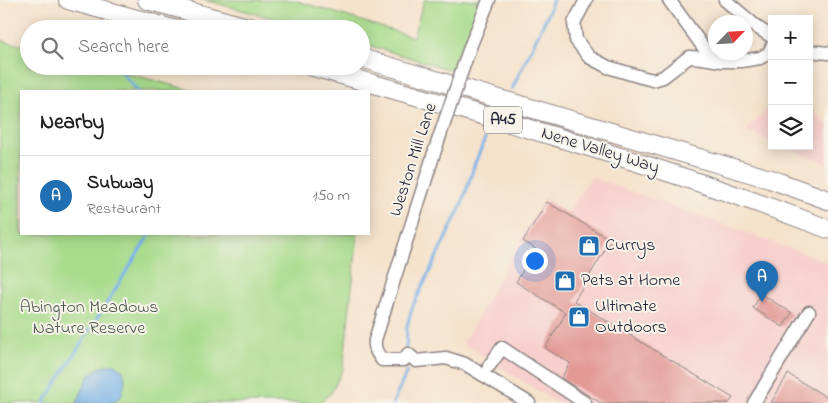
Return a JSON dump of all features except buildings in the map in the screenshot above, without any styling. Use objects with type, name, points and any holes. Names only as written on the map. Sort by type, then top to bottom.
[{"type":"highway","points":[[68,0],[140,20]]},
{"type":"highway","points":[[147,0],[221,20]]},
{"type":"highway","name":"Nene Valley Way","points":[[370,61],[770,179],[828,200]]},
{"type":"highway","name":"Nene Valley Way","points":[[342,75],[504,121],[694,180],[828,229]]},
{"type":"highway","points":[[770,179],[828,192]]},
{"type":"highway","points":[[694,180],[828,242]]},
{"type":"street","name":"Weston Mill Lane","points":[[489,0],[470,47],[435,150],[374,346],[382,360],[404,360],[408,354],[416,361],[446,358],[464,364],[520,401]]},
{"type":"street","points":[[586,0],[574,23],[576,40],[589,57],[608,67],[653,80],[663,77],[689,57],[708,59]]},
{"type":"street","points":[[669,0],[708,54]]},
{"type":"street","points":[[725,0],[768,34]]},
{"type":"street","points":[[813,51],[828,53]]},
{"type":"street","points":[[753,59],[760,58],[768,53]]},
{"type":"street","points":[[717,60],[747,60]]},
{"type":"street","points":[[754,403],[809,312]]},
{"type":"street","points":[[489,366],[502,348],[585,403]]},
{"type":"shaded area","points":[[768,109],[768,140],[745,131]]},
{"type":"shaded area","points":[[813,111],[828,125],[828,164],[793,150],[813,150]]},
{"type":"shaded area","points":[[591,177],[828,262],[828,403],[557,403],[463,343],[544,198],[568,213]]},
{"type":"green space","points":[[204,0],[294,0],[358,20],[280,20]]},
{"type":"green space","points":[[424,0],[487,0],[465,41],[454,71],[370,46],[370,24],[413,37]]},
{"type":"green space","name":"Abington Meadows Nature Reserve","points":[[0,40],[20,45],[20,75],[134,75],[190,90],[20,90],[20,235],[358,235],[343,369],[331,393],[319,403],[0,403]]},
{"type":"water","points":[[115,364],[125,376],[121,397],[109,403],[77,403],[89,376],[99,368]]},
{"type":"waterway","points":[[512,89],[553,0]]},
{"type":"waterway","points":[[124,75],[137,90]]},
{"type":"waterway","points":[[406,348],[407,326],[412,308],[462,204],[485,139]]},
{"type":"waterway","points":[[44,403],[149,235]]},
{"type":"waterway","points":[[393,403],[407,371]]},
{"type":"place","name":"Currys","points":[[589,246]]},
{"type":"place","name":"Pets at Home","points":[[565,281]]},
{"type":"place","name":"Subway","points":[[762,302]]},
{"type":"place","name":"Ultimate Outdoors","points":[[579,317]]}]
